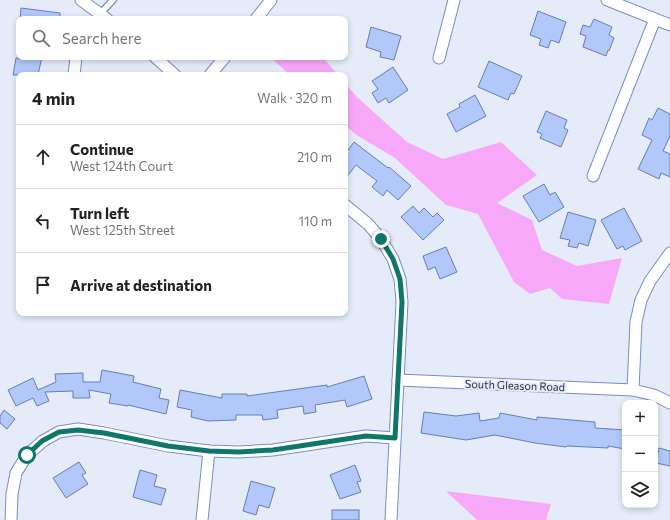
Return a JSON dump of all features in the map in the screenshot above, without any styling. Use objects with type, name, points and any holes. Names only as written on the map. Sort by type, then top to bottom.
[{"type":"street","points":[[81,0],[100,16]]},
{"type":"street","points":[[258,16],[271,0]]},
{"type":"street","points":[[439,58],[454,0]]},
{"type":"street","points":[[607,0],[670,25]]},
{"type":"street","points":[[593,176],[655,19]]},
{"type":"street","points":[[74,72],[76,60]]},
{"type":"street","points":[[158,60],[172,72]]},
{"type":"street","points":[[212,72],[222,60]]},
{"type":"street","points":[[348,207],[368,224],[381,239],[393,259],[400,279],[402,302],[391,520]]},
{"type":"street","points":[[632,390],[636,322],[641,300],[650,281],[670,253]]},
{"type":"street","name":"South Gleason Road","points":[[398,380],[632,390],[654,395],[670,403]]},
{"type":"street","points":[[11,520],[12,494],[16,473],[27,455],[42,441],[59,432],[84,430],[168,446],[209,451],[239,452],[273,450],[366,436],[395,438]]},
{"type":"street","points":[[202,520],[209,451]]},
{"type":"lane","points":[[102,16],[113,0]]},
{"type":"shaded area","points":[[273,60],[324,60],[335,72],[287,72]]},
{"type":"shaded area","points":[[348,86],[357,97],[407,142],[443,159],[501,142],[537,175],[497,203],[532,220],[542,250],[577,266],[622,258],[609,304],[562,299],[550,288],[530,294],[514,282],[478,214],[446,205],[395,158],[355,134],[348,128]]},
{"type":"shaded area","points":[[446,491],[551,504],[546,520],[477,520]]},
{"type":"building","points":[[21,8],[60,13],[60,16],[20,16]]},
{"type":"building","points":[[538,11],[566,22],[559,43],[551,40],[548,48],[539,45],[541,39],[530,35]]},
{"type":"building","points":[[594,19],[612,27],[609,35],[614,38],[606,56],[583,47],[586,36],[580,34],[583,25],[590,27]]},
{"type":"building","points":[[371,27],[401,36],[394,60],[380,57],[381,52],[366,47]]},
{"type":"building","points":[[16,58],[16,60],[41,60],[39,72],[16,72],[16,75],[13,75]]},
{"type":"building","points":[[489,61],[522,76],[514,94],[511,93],[508,100],[478,87]]},
{"type":"building","points":[[393,67],[408,90],[389,103],[386,98],[378,103],[372,93],[378,89],[372,81]]},
{"type":"building","points":[[475,95],[486,116],[456,132],[447,114],[460,107],[459,104]]},
{"type":"building","points":[[658,108],[670,114],[670,136],[663,151],[670,154],[670,177],[661,173],[659,179],[638,169],[652,140],[642,135],[649,118],[652,120]]},
{"type":"building","points":[[546,111],[567,120],[564,128],[568,130],[561,147],[540,138],[542,134],[537,132]]},
{"type":"building","points":[[354,142],[388,168],[389,167],[411,186],[398,200],[387,190],[383,196],[372,187],[377,181],[356,165],[348,175],[348,150]]},
{"type":"building","points":[[544,184],[550,195],[555,192],[564,207],[539,222],[523,196]]},
{"type":"building","points":[[413,206],[419,213],[424,208],[433,217],[437,213],[444,220],[423,240],[401,217]]},
{"type":"building","points":[[624,208],[642,241],[625,250],[623,246],[617,249],[601,220]]},
{"type":"building","points":[[568,212],[596,220],[588,246],[579,243],[577,248],[568,246],[570,240],[560,238]]},
{"type":"building","points":[[446,247],[457,272],[440,279],[435,267],[428,270],[423,256]]},
{"type":"building","points":[[102,370],[134,376],[133,382],[161,389],[159,398],[169,400],[166,414],[128,405],[109,403],[111,394],[89,390],[90,398],[73,398],[73,391],[45,392],[49,401],[37,406],[33,398],[16,406],[8,390],[33,378],[38,390],[56,382],[55,374],[83,373],[83,382],[100,382]]},
{"type":"building","points":[[364,376],[372,399],[347,407],[345,400],[315,405],[316,412],[304,414],[303,406],[277,410],[278,418],[263,420],[262,415],[236,415],[236,420],[208,421],[191,417],[192,410],[177,407],[180,390],[222,398],[222,394],[247,394],[247,396],[327,385],[327,387]]},
{"type":"building","points":[[4,410],[15,419],[7,429],[0,423],[0,416]]},
{"type":"building","points":[[424,412],[456,416],[479,413],[480,421],[499,418],[500,413],[537,420],[537,417],[595,422],[595,428],[622,430],[622,448],[608,446],[608,448],[566,447],[535,443],[495,435],[466,440],[421,433]]},
{"type":"building","points":[[659,448],[670,451],[670,466],[658,463]]},
{"type":"building","points":[[79,462],[86,473],[82,475],[88,484],[66,498],[53,478]]},
{"type":"building","points":[[355,465],[361,481],[357,482],[361,492],[340,499],[330,475]]},
{"type":"building","points":[[140,470],[157,475],[154,486],[166,489],[161,505],[133,497]]},
{"type":"building","points":[[251,481],[275,488],[269,508],[259,505],[256,515],[243,511]]},
{"type":"building","points":[[332,510],[359,510],[359,520],[332,520]]},
{"type":"route","points":[[27,455],[42,441],[59,432],[78,430],[104,433],[168,446],[209,451],[239,452],[273,450],[366,436],[395,438],[402,302],[400,279],[393,259],[381,239]]}]
